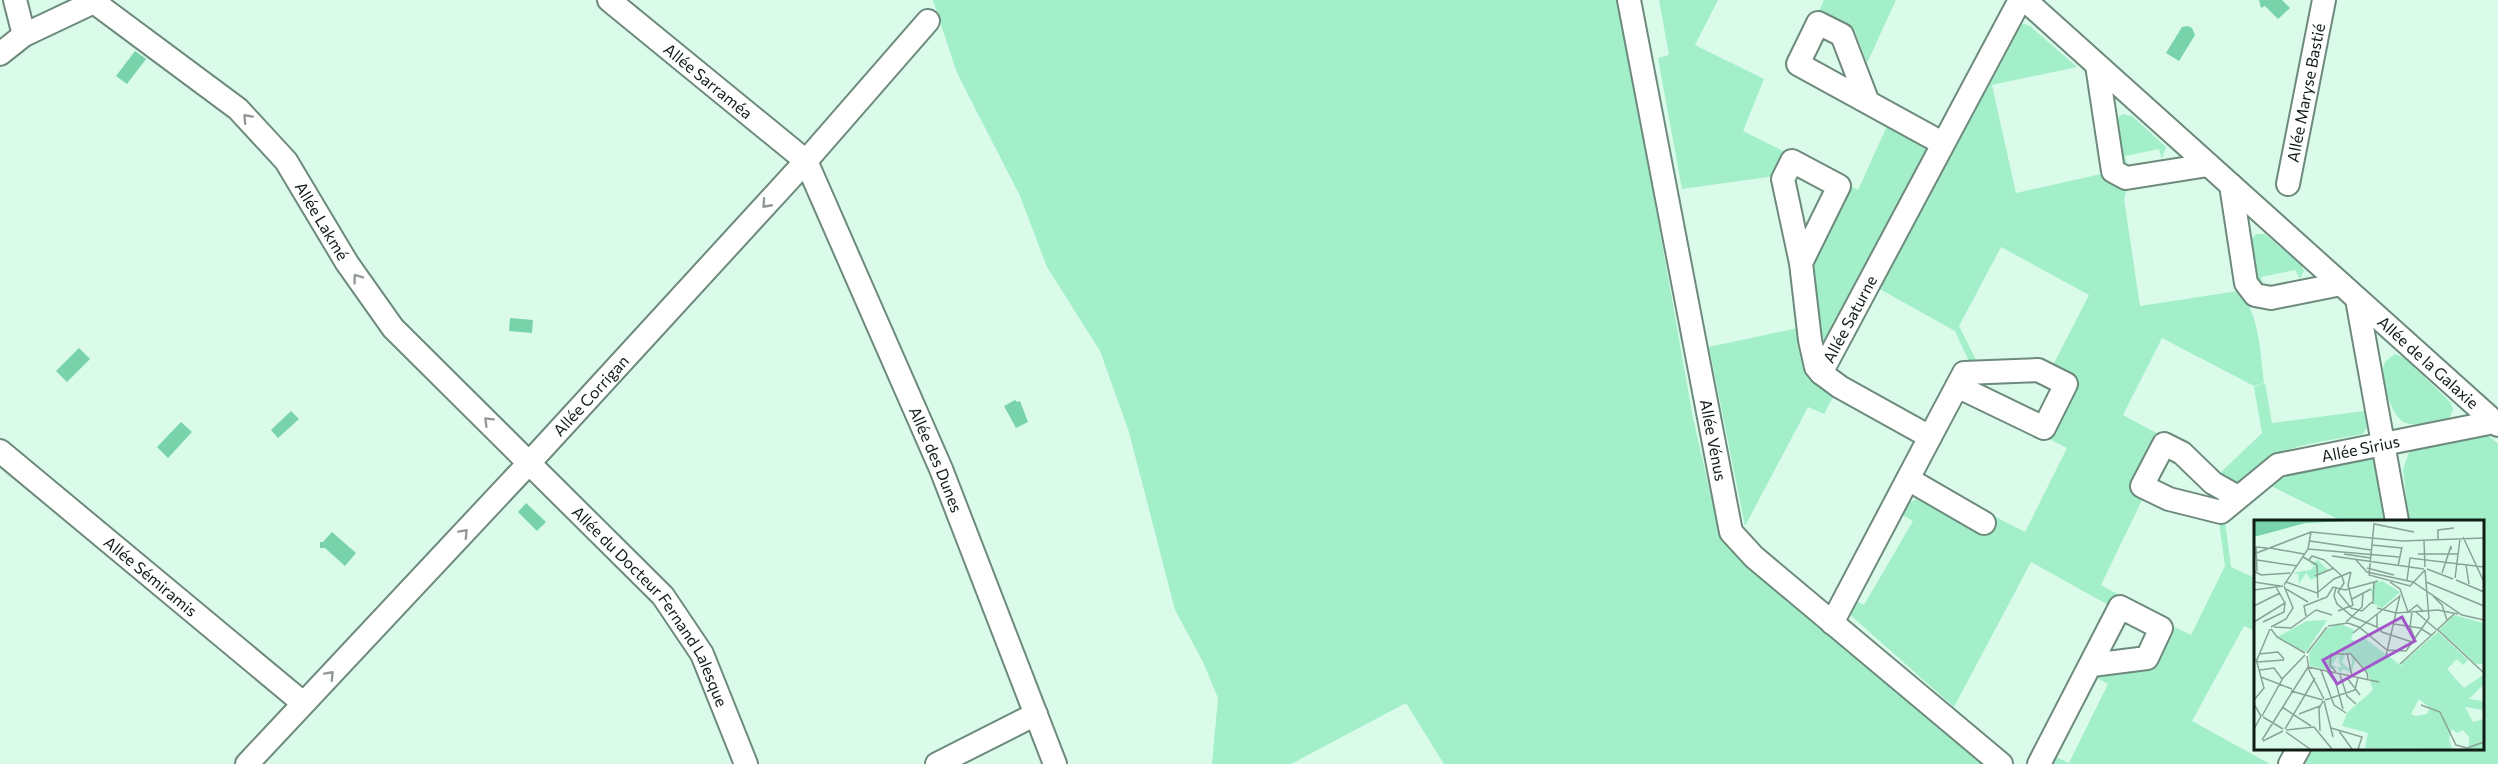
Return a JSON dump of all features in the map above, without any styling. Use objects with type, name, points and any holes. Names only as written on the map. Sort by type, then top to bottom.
[{"type":"street","points":[[15,0],[24,35]]},
{"type":"street","name":"Allée Sarraméa","points":[[609,0],[806,161]]},
{"type":"street","name":"Allée Vénus","points":[[1629,0],[1731,532],[1743,547],[2001,764]]},
{"type":"street","name":"Allée Saturne","points":[[1930,437],[1840,387],[1821,373],[2020,0]]},
{"type":"street","name":"Allée de la Galaxie","points":[[2025,0],[2496,423]]},
{"type":"street","name":"Allée Maryse Bastié","points":[[2288,184],[2324,0]]},
{"type":"street","points":[[0,54],[24,35],[96,1]]},
{"type":"street","name":"Allée Lakmé","points":[[96,1],[238,109],[286,161],[347,263],[393,328],[530,462]]},
{"type":"street","name":"Allée Corrigan","points":[[248,764],[530,462],[806,161],[928,21]]},
{"type":"street","points":[[2097,65],[2113,171],[2126,178],[2208,165]]},
{"type":"street","points":[[1867,100],[1942,143]]},
{"type":"street","name":"Allée des Dunes","points":[[806,161],[941,469],[1055,764]]},
{"type":"street","points":[[2230,185],[2246,283],[2255,295],[2271,298],[2349,291]]},
{"type":"street","points":[[1801,263],[1810,340],[1816,367],[1821,373]]},
{"type":"street","name":"Allée de la Galaxie","points":[[2349,291],[2384,443]]},
{"type":"street","points":[[1832,623],[1957,386]]},
{"type":"street","name":"Allée Sirius","points":[[2238,497],[2278,465],[2496,423]]},
{"type":"street","points":[[2384,443],[2397,520]]},
{"type":"street","name":"Allée Sémiramis","points":[[0,451],[303,703]]},
{"type":"street","name":"Allée du Docteur Fernand Lalesque","points":[[530,462],[663,596],[702,654],[746,764]]},
{"type":"street","points":[[1908,479],[1984,523]]},
{"type":"street","points":[[2039,764],[2092,665]]},
{"type":"street","points":[[937,764],[1036,714]]},
{"type":"street","points":[[2290,764],[2298,749]]},
{"type":"shaded area","points":[[933,0],[1619,0],[1693,418],[1721,540],[1757,575],[1983,764],[1444,764],[1406,703],[1291,764],[1212,764],[1218,698],[1203,662],[1175,610],[1129,432],[1100,351],[1047,267],[1020,196],[957,73]]},
{"type":"shaded area","points":[[1659,0],[1718,0],[1695,45],[1764,79],[1743,131],[1789,154],[1775,176],[1682,189],[1658,58],[1669,55]]},
{"type":"shaded area","points":[[1824,0],[1896,0],[1867,63],[1855,31],[1819,11]]},
{"type":"shaded area","points":[[2259,0],[2282,0],[2290,8],[2278,19],[2265,6],[2261,8]]},
{"type":"shaded area","points":[[2021,23],[2030,26],[2077,67],[1992,85],[2016,193],[2101,174],[2127,189],[2124,199],[2140,306],[2238,291],[2251,310],[2255,322],[2264,383],[2254,386],[2162,338],[2123,415],[2160,435],[2144,496],[2101,585],[2119,595],[2112,607],[2031,562],[1954,707],[1848,613],[1854,600],[1864,605],[1913,521],[1901,514],[1908,503],[1917,499],[1980,533],[1990,514],[2025,532],[2067,448],[2047,438],[2074,384],[2050,371],[2089,295],[2001,247],[1959,326],[1980,368],[1973,370],[1955,331],[1876,287]]},
{"type":"shaded area","points":[[2182,27],[2192,28],[2195,35],[2179,61],[2166,53]]},
{"type":"shaded area","points":[[135,51],[146,59],[127,84],[116,76]]},
{"type":"shaded area","points":[[2123,114],[2132,116],[2166,147],[2162,159],[2159,149],[2125,156],[2127,165],[2121,162],[2115,128],[2116,122]]},
{"type":"shaded area","points":[[1888,124],[1930,148],[1824,342],[1820,340],[1812,265],[1850,189],[1848,185],[1858,190]]},
{"type":"shaded area","points":[[2256,234],[2265,234],[2301,265],[2304,271],[2300,279],[2295,270],[2261,277],[2264,286],[2257,282],[2251,240]]},
{"type":"shaded area","points":[[510,318],[533,320],[532,333],[509,331]]},
{"type":"shaded area","points":[[1798,328],[1803,359],[1810,375],[1834,395],[1824,414],[1808,407],[1745,526],[1709,347]]},
{"type":"shaded area","points":[[79,348],[90,359],[67,382],[56,371]]},
{"type":"shaded area","points":[[2395,354],[2406,359],[2451,403],[2453,410],[2449,418],[2416,424],[2406,423],[2396,415],[2386,391],[2383,375],[2384,364]]},
{"type":"shaded area","points":[[2265,383],[2272,423],[2364,411],[2367,427],[2363,434],[2301,446],[2278,454],[2230,485],[2218,475],[2262,433],[2254,387]]},
{"type":"shaded area","points":[[1015,400],[1020,401],[1028,422],[1016,428],[1004,406]]},
{"type":"shaded area","points":[[291,411],[299,419],[278,438],[271,430]]},
{"type":"shaded area","points":[[181,422],[192,432],[168,458],[157,447]]},
{"type":"shaded area","points":[[2489,436],[2498,444],[2498,764],[2305,764],[2313,749],[2483,749],[2483,520],[2409,520],[2403,469],[2410,450]]},
{"type":"shaded area","points":[[2363,455],[2374,460],[2384,520],[2340,520],[2269,485],[2287,472]]},
{"type":"shaded area","points":[[526,503],[546,522],[537,531],[518,512]]},
{"type":"shaded area","points":[[2225,521],[2231,567],[2254,578],[2254,631],[2244,626],[2192,721],[2270,764],[2051,764],[2054,756],[2069,763],[2108,684],[2097,678],[2101,669],[2151,666],[2168,624],[2191,635],[2225,566],[2219,522]]},
{"type":"shaded area","points":[[332,532],[356,553],[345,566],[325,548],[320,548],[320,542],[323,542]]}]
